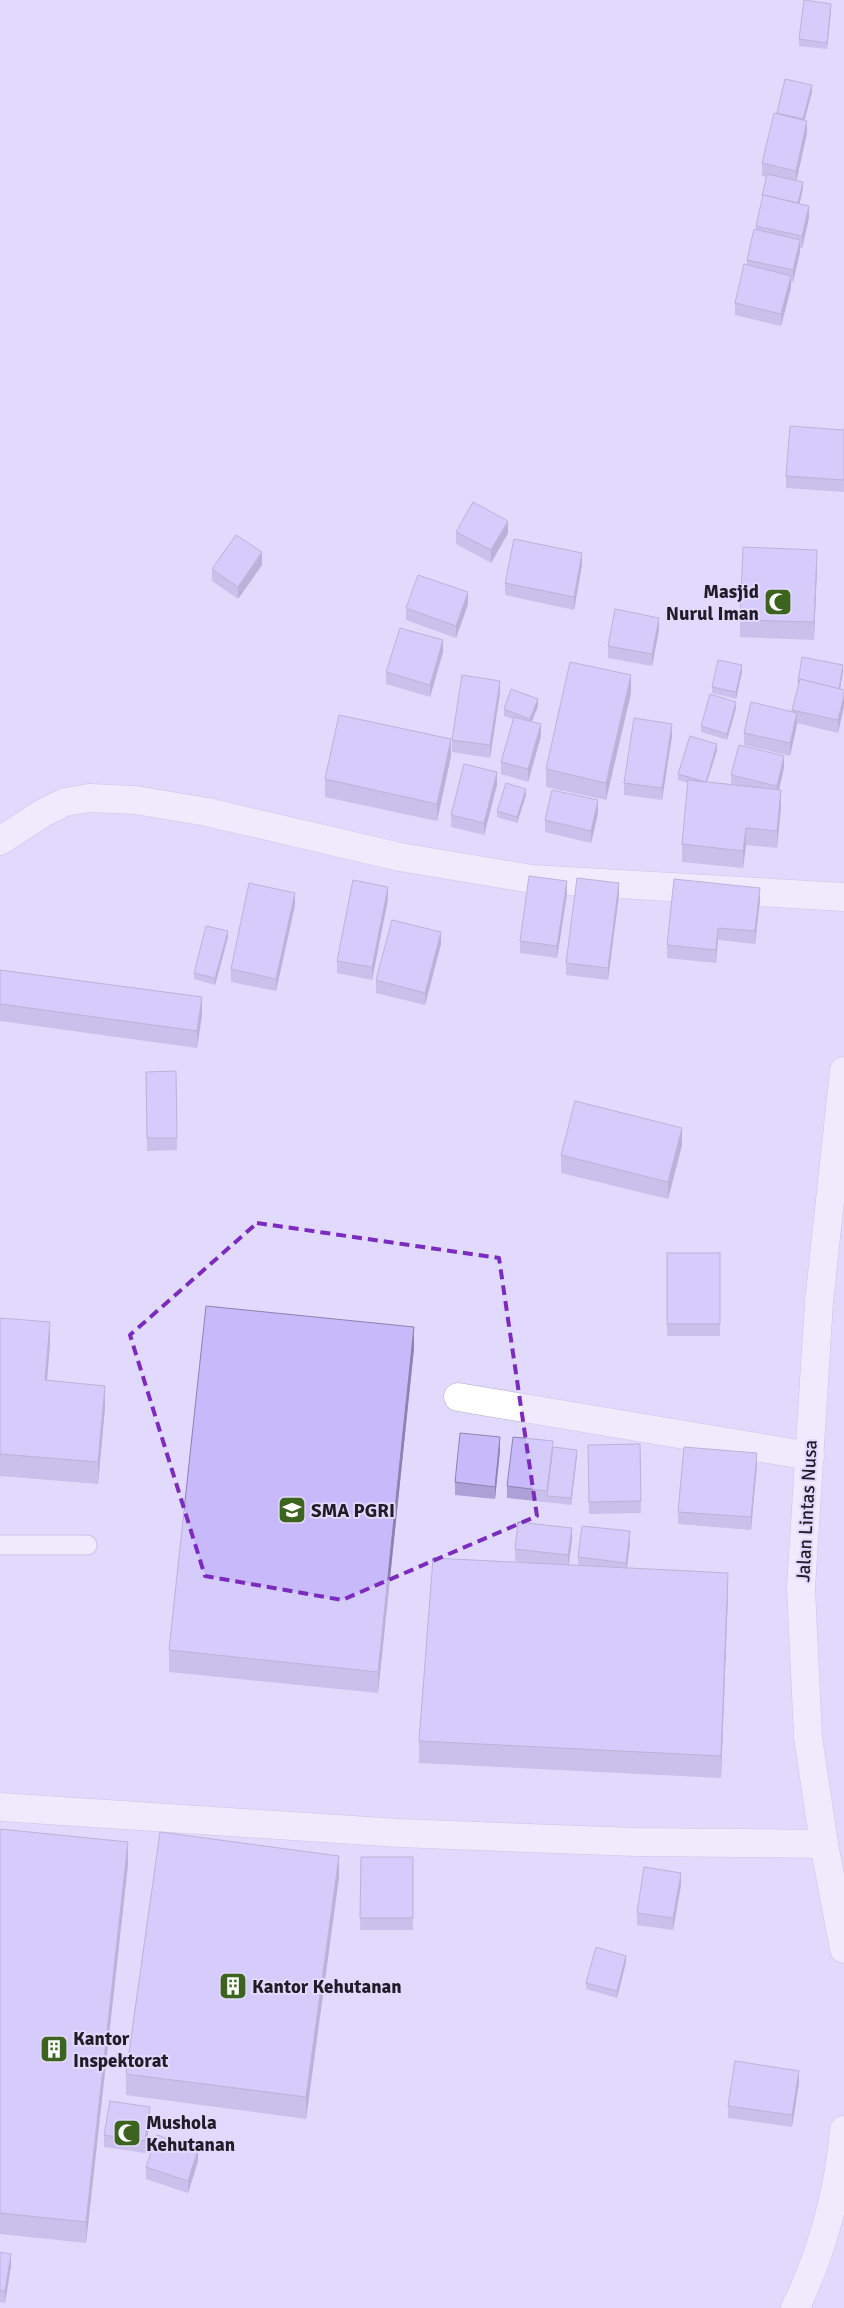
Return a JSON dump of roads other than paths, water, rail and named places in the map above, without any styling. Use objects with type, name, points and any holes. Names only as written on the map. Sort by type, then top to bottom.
[{"type":"main road","points":[[0,841],[43,812],[65,802],[89,798],[135,800],[207,812],[400,857],[532,878],[844,897]]},
{"type":"main road","name":"Jalan Lintas Nusa","points":[[844,1071],[819,1302],[802,1588],[808,1737],[824,1844],[844,1949]]},
{"type":"main road","points":[[458,1397],[810,1456]]},
{"type":"main road","points":[[0,1807],[399,1833],[635,1842],[824,1844]]},
{"type":"main road","points":[[795,2308],[812,2272],[830,2209],[842,2150],[844,2130]]},
{"type":"lane","points":[[0,1545],[87,1545]]},
{"type":"place","name":"Masjid Nurul Iman","points":[[778,602]]},
{"type":"place","name":"SMA PGRI","points":[[292,1510]]},
{"type":"place","name":"Kantor Kehutanan","points":[[233,1986]]},
{"type":"place","name":"Kantor Inspektorat","points":[[54,2049]]},
{"type":"place","name":"Mushola Kehutanan","points":[[127,2133]]}]
